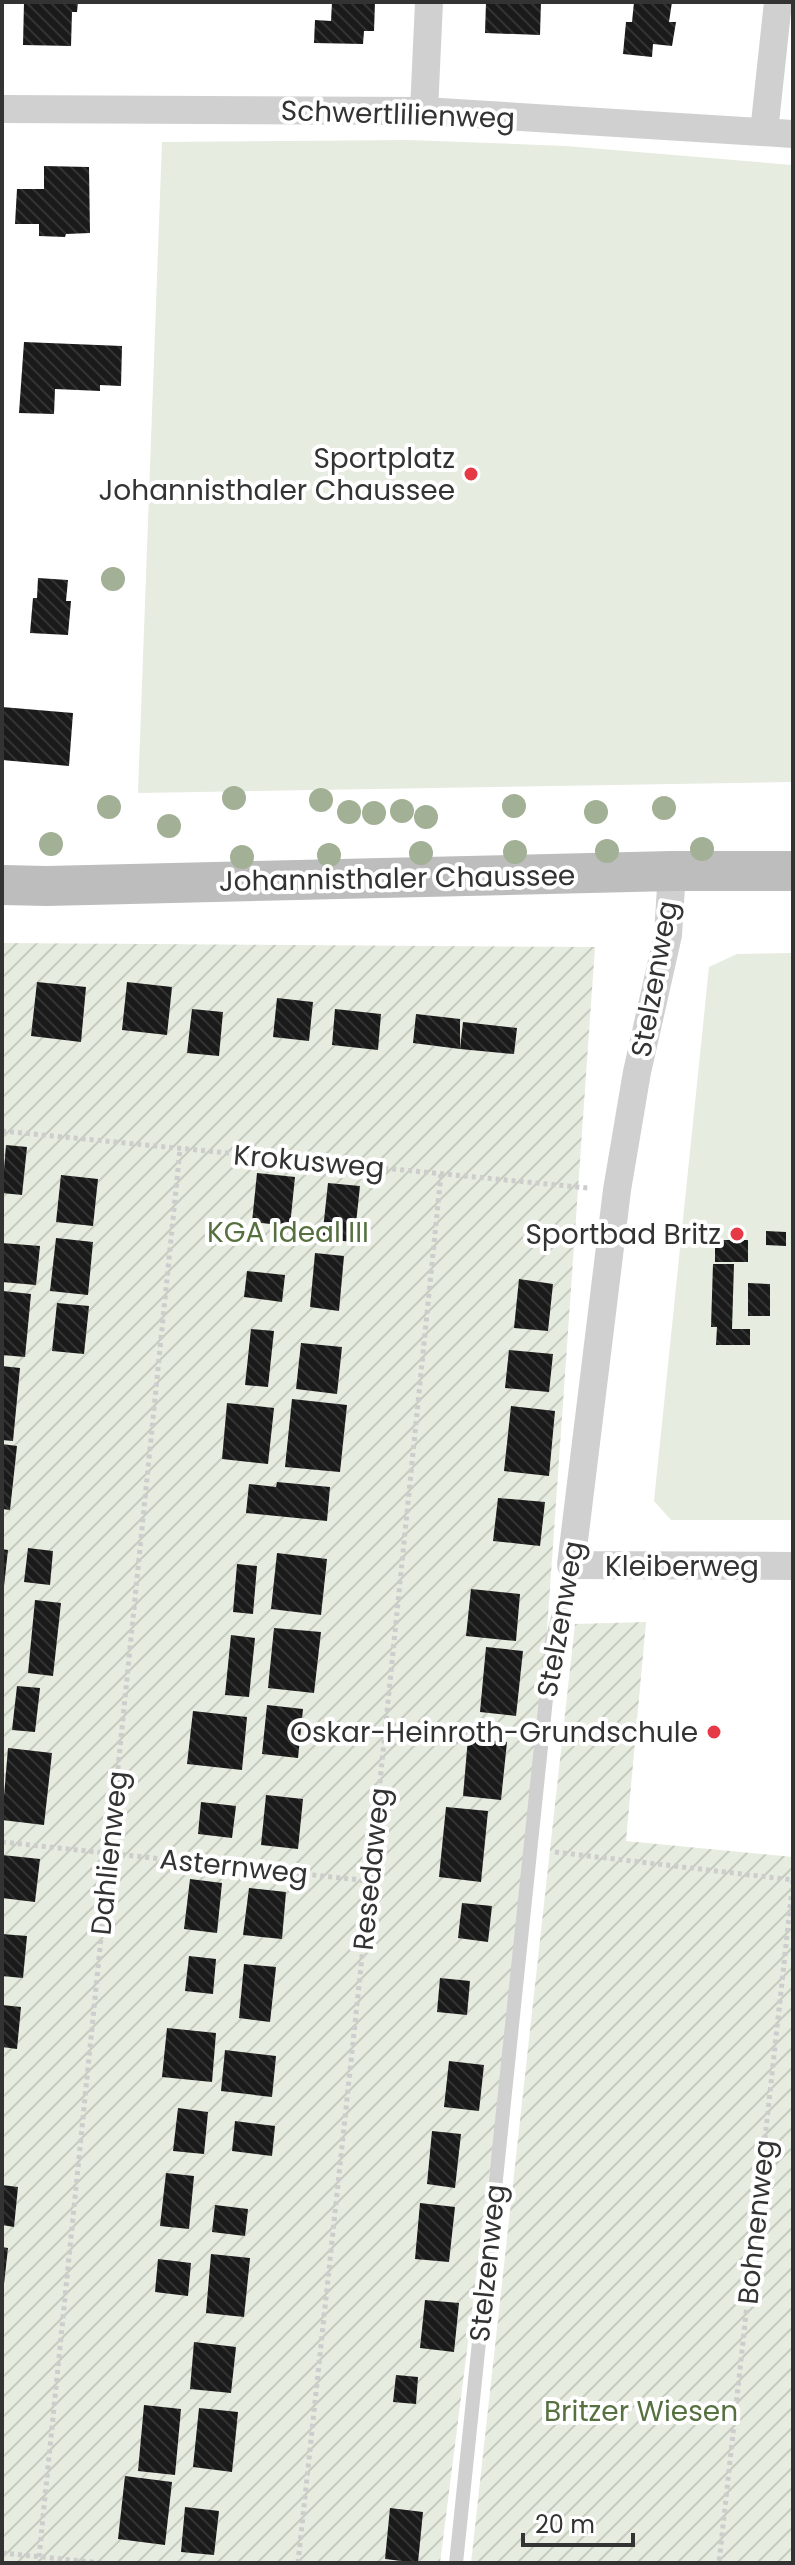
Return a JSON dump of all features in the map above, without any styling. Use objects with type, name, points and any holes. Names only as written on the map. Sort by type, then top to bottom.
[{"type":"street","points":[[424,111],[429,2]]},
{"type":"street","points":[[764,132],[778,2]]},
{"type":"street","name":"Schwertlilienweg","points":[[2,109],[424,111],[793,134]]},
{"type":"street","name":"Stelzenweg","points":[[571,1565],[617,1190],[637,1072],[668,935],[672,871]]},
{"type":"street","name":"Johannisthaler Chaussee","points":[[2,885],[793,871]]},
{"type":"street","name":"Kleiberweg","points":[[571,1565],[793,1566]]},
{"type":"lane","name":"Stelzenweg","points":[[456,2563],[552,1641],[571,1565]]},
{"type":"path","name":"Krokusweg","points":[[2,1131],[617,1190]]},
{"type":"path","name":"Dahlienweg","points":[[39,2557],[180,1149]]},
{"type":"path","name":"Resedaweg","points":[[298,2563],[441,1174]]},
{"type":"path","name":"Asternweg","points":[[2,1842],[370,1881]]},
{"type":"path","points":[[530,1850],[793,1880]]},
{"type":"path","name":"Bohnenweg","points":[[719,2563],[793,1880]]},
{"type":"path","points":[[2,2553],[102,2563]]},
{"type":"green space","name":"Sportplatz Johannisthaler Chaussee","points":[[409,140],[566,146],[793,165],[793,782],[138,793],[162,142]]},
{"type":"green space","name":"KGA Ideal III","points":[[2,943],[595,947],[533,1830],[440,2563],[2,2563]]},
{"type":"green space","name":"Sportbad Britz","points":[[793,953],[793,1520],[671,1520],[654,1501],[709,967],[737,954]]},
{"type":"green space","name":"Britzer Wiesen","points":[[646,1622],[626,1841],[793,1857],[793,2563],[471,2563],[575,1624]]},
{"type":"building","points":[[24,2],[78,2],[77,12],[72,12],[71,46],[23,45]]},
{"type":"building","points":[[332,2],[375,2],[374,31],[364,31],[363,44],[314,43],[315,20],[331,21]]},
{"type":"building","points":[[486,2],[541,2],[540,35],[485,33]]},
{"type":"building","points":[[634,2],[672,2],[669,22],[676,22],[672,46],[653,44],[652,57],[623,54],[626,22],[632,22]]},
{"type":"building","points":[[44,166],[89,167],[90,233],[66,234],[65,237],[39,236],[39,224],[15,224],[17,189],[44,189]]},
{"type":"building","points":[[24,342],[122,346],[121,386],[100,385],[100,391],[55,389],[54,414],[19,413]]},
{"type":"building","points":[[38,578],[68,580],[66,601],[71,601],[68,635],[30,633]]},
{"type":"building","points":[[2,707],[73,713],[69,766],[2,760]]},
{"type":"building","points":[[37,982],[86,987],[81,1042],[31,1036]]},
{"type":"building","points":[[127,982],[172,987],[167,1035],[122,1030]]},
{"type":"building","points":[[277,998],[313,1002],[309,1041],[273,1037]]},
{"type":"building","points":[[192,1009],[223,1012],[219,1056],[187,1053]]},
{"type":"building","points":[[335,1009],[381,1014],[378,1050],[332,1045]]},
{"type":"building","points":[[416,1014],[460,1019],[460,1049],[413,1043]]},
{"type":"building","points":[[463,1022],[517,1028],[514,1054],[460,1049]]},
{"type":"building","points":[[6,1145],[27,1147],[22,1195],[2,1193]]},
{"type":"building","points":[[257,1173],[295,1177],[290,1226],[252,1222]]},
{"type":"building","points":[[61,1175],[98,1179],[93,1226],[56,1222]]},
{"type":"building","points":[[328,1183],[360,1186],[354,1242],[322,1239]]},
{"type":"building","points":[[766,1231],[786,1232],[786,1246],[766,1245]]},
{"type":"building","points":[[56,1238],[93,1242],[88,1295],[50,1291]]},
{"type":"building","points":[[715,1240],[748,1240],[748,1262],[715,1262]]},
{"type":"building","points":[[2,1243],[40,1246],[36,1285],[2,1282]]},
{"type":"building","points":[[315,1253],[344,1256],[339,1311],[310,1307]]},
{"type":"building","points":[[713,1264],[734,1264],[732,1329],[750,1329],[750,1345],[716,1345],[717,1327],[711,1327]]},
{"type":"building","points":[[247,1271],[285,1275],[282,1302],[244,1297]]},
{"type":"building","points":[[519,1279],[553,1284],[548,1331],[514,1328]]},
{"type":"building","points":[[748,1283],[770,1284],[770,1316],[748,1316]]},
{"type":"building","points":[[3,1291],[31,1294],[25,1357],[2,1355]]},
{"type":"building","points":[[57,1303],[89,1306],[84,1354],[52,1351]]},
{"type":"building","points":[[251,1329],[274,1331],[268,1387],[245,1385]]},
{"type":"building","points":[[301,1343],[342,1347],[337,1394],[296,1389]]},
{"type":"building","points":[[509,1350],[553,1354],[549,1392],[505,1388]]},
{"type":"building","points":[[2,1366],[20,1368],[13,1441],[2,1440]]},
{"type":"building","points":[[292,1399],[347,1405],[340,1472],[285,1467]]},
{"type":"building","points":[[227,1403],[274,1408],[268,1464],[222,1459]]},
{"type":"building","points":[[511,1406],[555,1411],[549,1476],[504,1471]]},
{"type":"building","points":[[2,1444],[17,1446],[10,1510],[2,1509]]},
{"type":"building","points":[[277,1482],[330,1487],[327,1521],[246,1513],[249,1484],[276,1487]]},
{"type":"building","points":[[498,1498],[545,1502],[540,1546],[493,1541]]},
{"type":"building","points":[[28,1548],[53,1551],[50,1585],[24,1582]]},
{"type":"building","points":[[2,1549],[8,1550],[4,1586],[2,1586]]},
{"type":"building","points":[[277,1553],[327,1559],[321,1615],[271,1609]]},
{"type":"building","points":[[237,1564],[257,1566],[253,1614],[233,1612]]},
{"type":"building","points":[[471,1589],[520,1594],[516,1641],[466,1636]]},
{"type":"building","points":[[35,1600],[61,1603],[53,1676],[28,1673]]},
{"type":"building","points":[[274,1628],[321,1632],[314,1693],[268,1688]]},
{"type":"building","points":[[231,1635],[255,1638],[249,1697],[225,1695]]},
{"type":"building","points":[[486,1647],[523,1651],[516,1716],[480,1712]]},
{"type":"building","points":[[17,1686],[40,1688],[35,1732],[12,1730]]},
{"type":"building","points":[[267,1705],[303,1709],[298,1758],[262,1754]]},
{"type":"building","points":[[193,1711],[247,1717],[242,1770],[187,1764]]},
{"type":"building","points":[[468,1738],[507,1742],[501,1800],[463,1796]]},
{"type":"building","points":[[8,1748],[52,1753],[44,1825],[2,1820]]},
{"type":"building","points":[[266,1795],[303,1799],[298,1849],[261,1845]]},
{"type":"building","points":[[201,1802],[236,1806],[232,1838],[198,1834]]},
{"type":"building","points":[[446,1807],[488,1811],[481,1882],[439,1877]]},
{"type":"building","points":[[2,1855],[40,1859],[35,1902],[2,1898]]},
{"type":"building","points":[[190,1879],[222,1883],[217,1933],[184,1929]]},
{"type":"building","points":[[249,1888],[286,1892],[282,1939],[243,1935]]},
{"type":"building","points":[[462,1903],[492,1906],[488,1942],[458,1938]]},
{"type":"building","points":[[2,1934],[27,1936],[23,1978],[2,1976]]},
{"type":"building","points":[[189,1956],[216,1959],[213,1994],[185,1991]]},
{"type":"building","points":[[244,1964],[276,1967],[270,2022],[239,2018]]},
{"type":"building","points":[[440,1978],[470,1981],[467,2015],[437,2012]]},
{"type":"building","points":[[2,2005],[21,2007],[17,2049],[2,2047]]},
{"type":"building","points":[[167,2028],[216,2033],[212,2082],[162,2077]]},
{"type":"building","points":[[225,2050],[276,2056],[272,2097],[221,2091]]},
{"type":"building","points":[[449,2061],[484,2065],[479,2111],[444,2107]]},
{"type":"building","points":[[178,2108],[208,2112],[204,2154],[173,2151]]},
{"type":"building","points":[[235,2121],[275,2126],[272,2156],[232,2151]]},
{"type":"building","points":[[432,2131],[461,2134],[455,2188],[427,2184]]},
{"type":"building","points":[[166,2173],[194,2176],[189,2229],[160,2226]]},
{"type":"building","points":[[2,2185],[18,2187],[14,2227],[2,2225]]},
{"type":"building","points":[[420,2203],[455,2207],[449,2262],[415,2259]]},
{"type":"building","points":[[215,2205],[248,2209],[245,2236],[212,2232]]},
{"type":"building","points":[[2,2247],[8,2248],[4,2284],[2,2284]]},
{"type":"building","points":[[211,2254],[250,2258],[244,2317],[206,2313]]},
{"type":"building","points":[[158,2259],[191,2263],[188,2296],[155,2292]]},
{"type":"building","points":[[425,2300],[459,2303],[454,2352],[420,2348]]},
{"type":"building","points":[[194,2342],[236,2347],[231,2393],[190,2389]]},
{"type":"building","points":[[396,2375],[418,2377],[416,2404],[393,2402]]},
{"type":"building","points":[[144,2405],[181,2409],[175,2475],[138,2471]]},
{"type":"building","points":[[199,2408],[238,2412],[232,2472],[193,2467]]},
{"type":"building","points":[[125,2476],[172,2482],[165,2545],[118,2539]]},
{"type":"building","points":[[185,2507],[219,2511],[214,2555],[181,2552]]},
{"type":"building","points":[[390,2508],[423,2512],[418,2563],[385,2559]]},
{"type":"place","name":"Sportplatz Johannisthaler Chaussee","points":[[471,474]]},
{"type":"place","name":"Sportbad Britz","points":[[737,1234]]},
{"type":"place","name":"Oskar-Heinroth-Grundschule","points":[[714,1732]]}]
